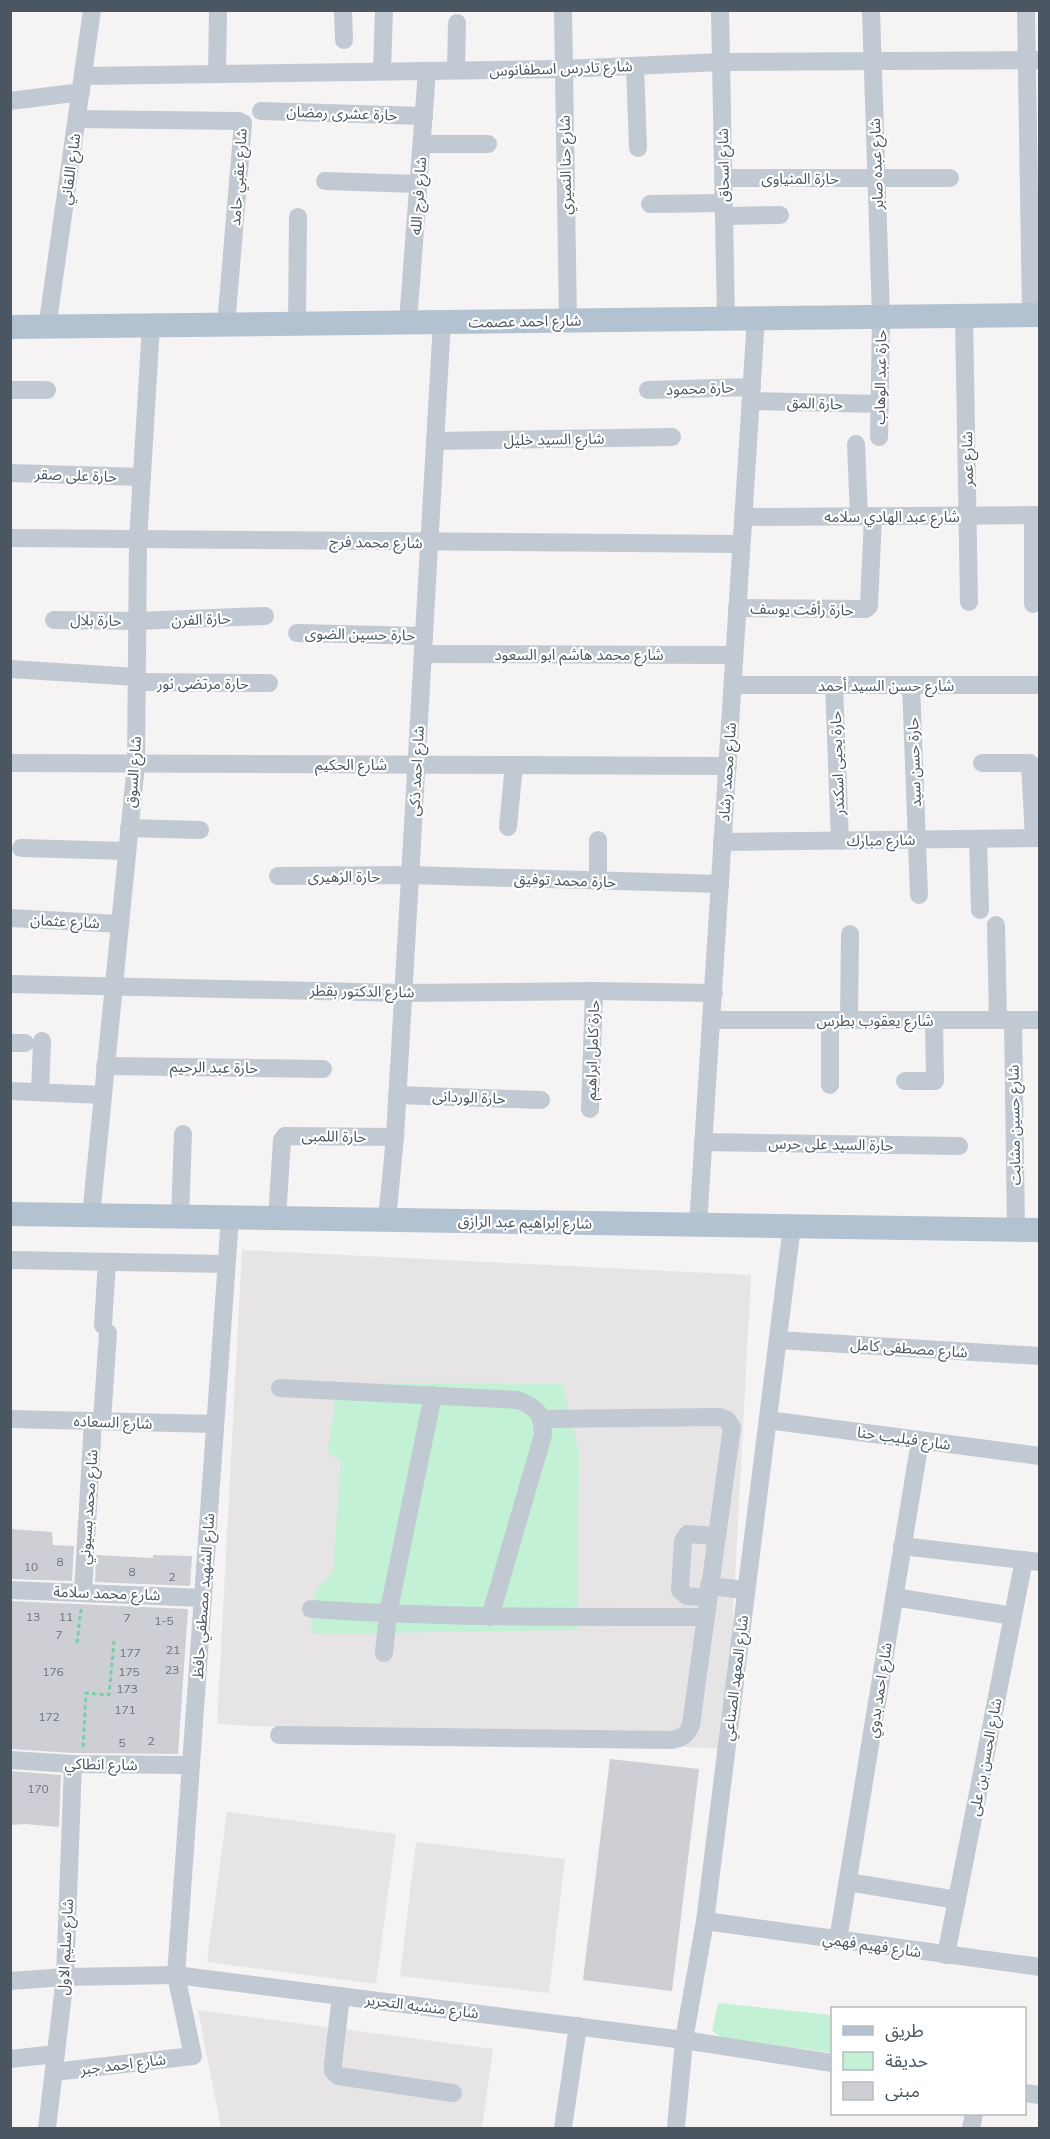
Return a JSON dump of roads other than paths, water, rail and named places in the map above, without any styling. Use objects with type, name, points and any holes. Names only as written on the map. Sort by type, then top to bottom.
[{"type":"main road","name":"شارع احمد عصمت","points":[[10,327],[1035,315]]},
{"type":"main road","name":"شارع ابراهيم عبد الرازق","points":[[10,1214],[1028,1230]]},
{"type":"street","name":"شارع اللقاني","points":[[47,328],[92,10]]},
{"type":"street","points":[[217,74],[218,10]]},
{"type":"street","points":[[343,10],[344,40]]},
{"type":"street","points":[[382,72],[384,10]]},
{"type":"street","name":"شارع حنا النميري","points":[[563,10],[568,320]]},
{"type":"street","name":"شارع اسحاق","points":[[720,10],[726,319]]},
{"type":"street","name":"شارع عبده صابر","points":[[871,10],[881,317]]},
{"type":"street","points":[[1026,10],[1033,59],[1035,315]]},
{"type":"street","points":[[456,70],[457,23]]},
{"type":"street","name":"شارع تادرس اسطفانوس","points":[[10,101],[82,84],[217,74],[564,69],[721,62],[1033,59]]},
{"type":"street","points":[[635,66],[638,148]]},
{"type":"street","name":"شارع فرج الله","points":[[408,322],[427,71]]},
{"type":"street","name":"حارة عشرى رمضان","points":[[261,111],[424,116]]},
{"type":"street","name":"شارع عقبي حامد","points":[[77,118],[238,121],[243,123],[226,326]]},
{"type":"street","points":[[422,144],[488,144]]},
{"type":"street","name":"حارة المنياوى","points":[[723,178],[950,178]]},
{"type":"street","points":[[325,181],[418,184]]},
{"type":"street","points":[[650,204],[780,215]]},
{"type":"street","points":[[297,324],[298,217]]},
{"type":"street","name":"شارع عمر","points":[[964,316],[969,602]]},
{"type":"street","name":"حارة عبد الوهاب","points":[[879,436],[881,317]]},
{"type":"street","name":"شارع محمد رشاد","points":[[698,1225],[756,318]]},
{"type":"street","name":"شارع احمد ذكى","points":[[387,1220],[395,1137],[442,322]]},
{"type":"street","name":"شارع السوق","points":[[91,1216],[136,764],[138,540],[151,326]]},
{"type":"street","points":[[10,390],[47,390]]},
{"type":"street","name":"حارة محمود","points":[[648,390],[751,394]]},
{"type":"street","name":"حارة المق","points":[[751,394],[879,404]]},
{"type":"street","name":"شارع السيد خليل","points":[[435,441],[672,437]]},
{"type":"street","points":[[856,444],[866,516]]},
{"type":"street","name":"حارة على صقر","points":[[10,473],[142,477]]},
{"type":"street","points":[[1033,604],[1036,515]]},
{"type":"street","name":"شارع عبد الهادي سلامه","points":[[744,517],[1036,515]]},
{"type":"street","name":"حارة رأفت يوسف","points":[[737,608],[866,609],[869,606],[866,516]]},
{"type":"street","name":"شارع محمد فرج","points":[[10,538],[741,544]]},
{"type":"street","name":"حارة الفرن","points":[[137,621],[265,616]]},
{"type":"street","name":"حارة بلال","points":[[54,620],[137,621]]},
{"type":"street","name":"حارة حسين الضوى","points":[[297,633],[423,645]]},
{"type":"street","name":"شارع محمد هاشم ابو السعود","points":[[423,645],[734,654]]},
{"type":"street","name":"حارة مرتضى نور","points":[[10,669],[137,680],[269,683]]},
{"type":"street","name":"شارع حسن السيد أحمد","points":[[733,685],[1040,685]]},
{"type":"street","name":"حارة يحيى اسكندر","points":[[834,685],[840,841]]},
{"type":"street","name":"حارة حسن سيد","points":[[911,685],[919,895]]},
{"type":"street","name":"شارع الحكيم","points":[[10,763],[728,766]]},
{"type":"street","points":[[982,763],[1030,763],[1037,838]]},
{"type":"street","points":[[508,827],[514,765]]},
{"type":"street","points":[[129,828],[200,830]]},
{"type":"street","name":"شارع مبارك","points":[[723,842],[1037,838]]},
{"type":"street","points":[[978,839],[980,910]]},
{"type":"street","points":[[597,881],[598,840]]},
{"type":"street","points":[[21,848],[127,851]]},
{"type":"street","name":"حارة الزهيرى","points":[[278,876],[410,875]]},
{"type":"street","name":"حارة محمد توفيق","points":[[410,875],[720,884]]},
{"type":"street","name":"شارع عثمان","points":[[10,918],[120,924]]},
{"type":"street","name":"شارع حسين مشابت","points":[[996,925],[1028,1230]]},
{"type":"street","points":[[849,1020],[850,934]]},
{"type":"street","name":"شارع الدكتور بقطر","points":[[10,984],[403,993],[594,991],[714,993]]},
{"type":"street","name":"حارة كامل ابراهيم","points":[[590,1109],[594,991]]},
{"type":"street","name":"شارع يعقوب بطرس","points":[[711,1020],[1040,1020]]},
{"type":"street","points":[[830,1020],[830,1085]]},
{"type":"street","points":[[905,1081],[935,1081],[934,1020]]},
{"type":"street","points":[[26,1042],[40,1092]]},
{"type":"street","name":"حارة عبد الرحيم","points":[[105,1066],[323,1069]]},
{"type":"street","points":[[10,1091],[102,1095]]},
{"type":"street","name":"حارة الوردانى","points":[[397,1095],[541,1100]]},
{"type":"street","points":[[180,1217],[183,1134]]},
{"type":"street","name":"حارة اللمبى","points":[[277,1219],[282,1140],[285,1136],[395,1137]]},
{"type":"street","name":"حارة السيد على حرس","points":[[704,1142],[959,1146]]},
{"type":"street","name":"شارع الشهيد مصطفي حافظ","points":[[193,2056],[176,1975],[230,1218]]},
{"type":"street","name":"شارع المعهد الصناعي","points":[[676,2128],[684,2040],[705,1922],[792,1226]]},
{"type":"street","points":[[10,1260],[225,1264]]},
{"type":"street","name":"شارع محمد بسيوني","points":[[82,1592],[105,1329],[107,1262]]},
{"type":"street","name":"شارع مصطفى كامل","points":[[778,1340],[1040,1356]]},
{"type":"street","points":[[280,1388],[519,1400],[533,1406],[542,1419],[543,1435],[490,1617]]},
{"type":"street","points":[[384,1653],[388,1614],[433,1395]]},
{"type":"street","points":[[279,1735],[681,1738],[687,1733],[691,1725],[732,1427],[727,1420],[720,1417],[542,1419]]},
{"type":"street","name":"شارع السعاده","points":[[10,1419],[215,1424]]},
{"type":"street","name":"شارع فيليب حنا","points":[[768,1420],[1040,1456]]},
{"type":"street","name":"شارع احمد بدوي","points":[[838,1940],[920,1441]]},
{"type":"street","points":[[717,1536],[688,1534],[683,1540],[680,1590],[687,1596],[708,1592],[746,1590]]},
{"type":"street","points":[[902,1546],[1032,1561]]},
{"type":"street","name":"شارع الحسن بن على","points":[[946,1955],[1013,1616],[1032,1561]]},
{"type":"street","name":"شارع محمد سلامة","points":[[10,1590],[203,1598]]},
{"type":"street","points":[[894,1597],[1013,1616]]},
{"type":"street","points":[[311,1609],[490,1617],[705,1617]]},
{"type":"street","name":"شارع انطاكي","points":[[10,1760],[77,1764],[191,1765]]},
{"type":"street","name":"شارع سليم الاول","points":[[47,2128],[65,1977],[77,1764]]},
{"type":"street","points":[[848,1882],[957,1900]]},
{"type":"street","name":"شارع فهيم فهمي","points":[[705,1922],[1040,1967]]},
{"type":"street","name":"شارع منشيه التحرير","points":[[10,1981],[65,1977],[176,1975],[684,2040],[831,2063]]},
{"type":"street","points":[[341,1996],[333,2064],[333,2071],[338,2076],[453,2093]]},
{"type":"street","points":[[563,2128],[578,2026]]},
{"type":"street","name":"شارع احمد جبر","points":[[10,2059],[55,2063],[193,2056]]}]
